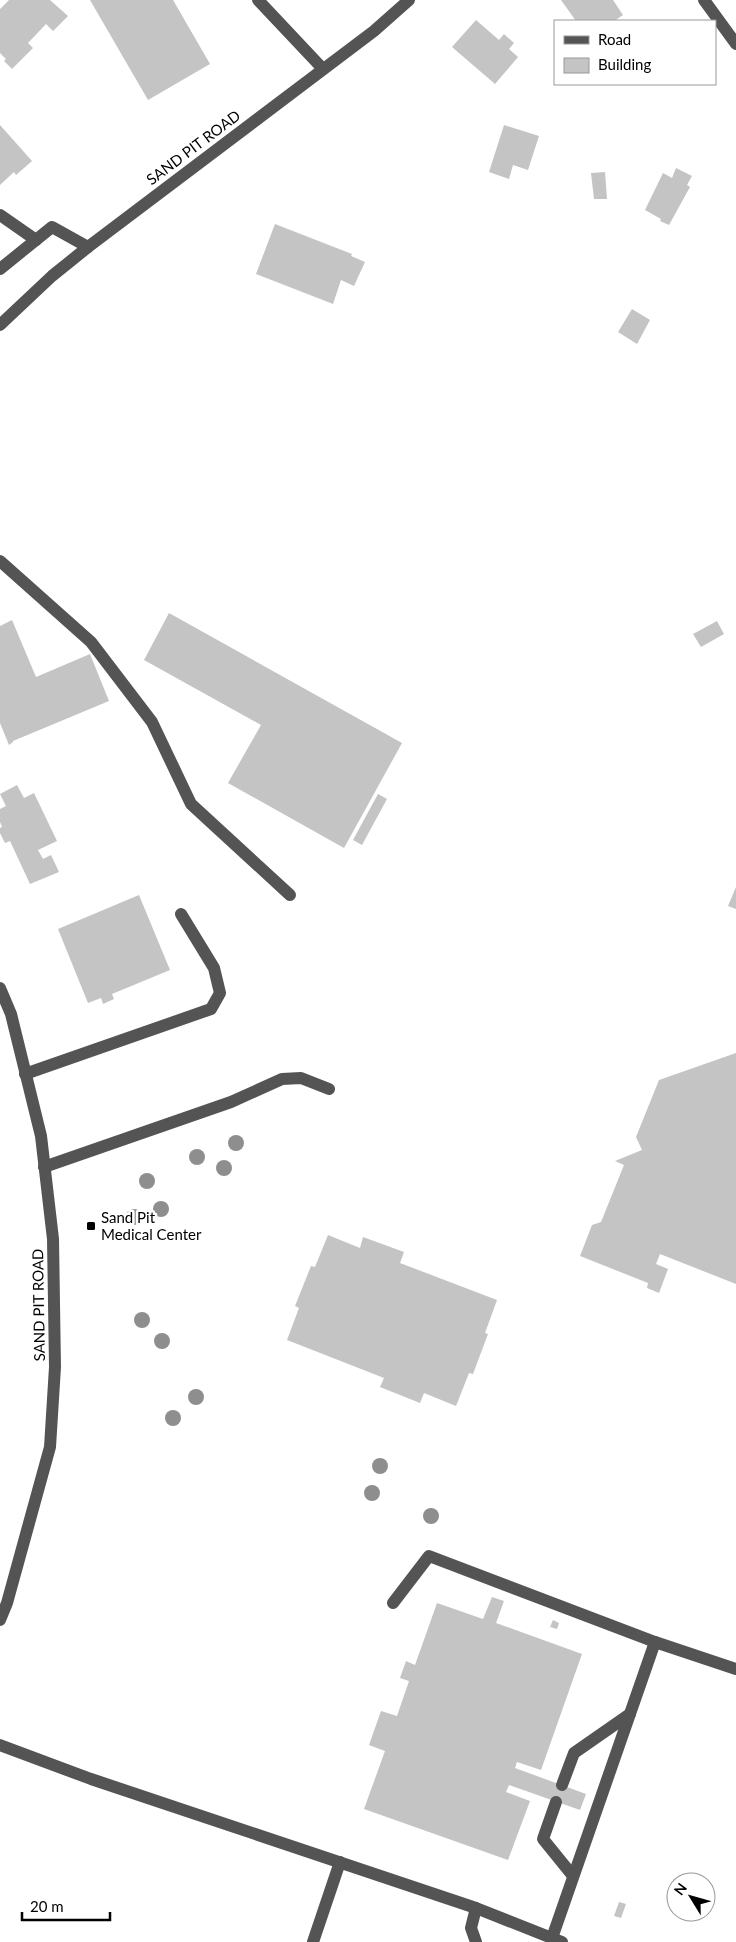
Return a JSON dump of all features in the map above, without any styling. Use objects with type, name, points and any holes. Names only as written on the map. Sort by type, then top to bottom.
[{"type":"street","points":[[258,0],[323,69]]},
{"type":"street","name":"SAND PIT ROAD","points":[[0,325],[52,276],[88,247],[374,31],[409,0]]},
{"type":"street","points":[[704,0],[736,44]]},
{"type":"street","points":[[0,215],[36,240]]},
{"type":"street","points":[[0,269],[52,227],[88,247]]},
{"type":"street","points":[[0,561],[91,642],[152,722],[191,804],[290,895]]},
{"type":"street","points":[[25,1074],[211,1009],[220,993],[214,968],[181,914]]},
{"type":"street","name":"SAND PIT ROAD","points":[[0,988],[11,1014],[41,1136],[53,1240],[55,1367],[50,1447],[7,1604],[0,1620]]},
{"type":"street","points":[[44,1167],[232,1102],[282,1079],[301,1078],[329,1089]]},
{"type":"street","points":[[393,1603],[428,1556],[655,1642],[736,1669]]},
{"type":"street","points":[[0,1745],[91,1779],[476,1908],[557,1940],[573,1876],[655,1642]]},
{"type":"street","points":[[562,1785],[574,1753],[630,1714]]},
{"type":"street","points":[[556,1802],[543,1839],[573,1876]]},
{"type":"street","points":[[312,1942],[340,1862]]},
{"type":"street","points":[[476,1908],[472,1928],[476,1942]]},
{"type":"building","points":[[9,0],[50,0],[68,16],[53,31],[46,24],[28,43],[33,48],[12,69],[4,61],[6,59],[0,53],[0,9]]},
{"type":"building","points":[[90,0],[173,0],[210,64],[148,100]]},
{"type":"building","points":[[561,0],[613,0],[623,15],[616,20],[575,20]]},
{"type":"building","points":[[476,20],[499,40],[504,34],[514,43],[509,49],[518,57],[495,84],[452,47]]},
{"type":"building","points":[[0,125],[32,161],[16,175],[14,172],[0,185]]},
{"type":"building","points":[[504,125],[539,136],[528,170],[513,165],[509,179],[489,172]]},
{"type":"building","points":[[676,168],[692,176],[687,185],[690,187],[669,225],[645,210],[663,173],[672,178]]},
{"type":"building","points":[[605,172],[607,199],[594,199],[591,173]]},
{"type":"building","points":[[275,224],[352,254],[351,256],[365,262],[354,286],[341,280],[333,304],[256,274]]},
{"type":"building","points":[[632,309],[650,320],[637,344],[618,332]]},
{"type":"building","points":[[169,613],[402,743],[344,848],[228,783],[261,725],[144,660]]},
{"type":"building","points":[[12,620],[36,677],[90,654],[109,701],[13,741],[9,745],[0,723],[0,626]]},
{"type":"building","points":[[717,621],[724,634],[701,647],[693,634]]},
{"type":"building","points":[[17,785],[24,798],[34,793],[57,841],[38,850],[43,859],[51,855],[59,872],[30,884],[10,841],[5,843],[0,833],[0,828],[2,827],[0,809],[6,806],[0,794]]},
{"type":"building","points":[[378,794],[387,799],[362,845],[353,840]]},
{"type":"building","points":[[736,887],[736,909],[728,906]]},
{"type":"building","points":[[139,895],[170,970],[112,994],[114,999],[103,1004],[101,998],[88,1003],[58,929]]},
{"type":"building","points":[[736,1053],[736,1284],[660,1254],[656,1264],[668,1269],[659,1293],[647,1288],[648,1283],[580,1256],[592,1225],[601,1222],[624,1165],[615,1161],[642,1150],[636,1137],[659,1080]]},
{"type":"building","points":[[328,1235],[360,1248],[363,1237],[404,1252],[400,1263],[497,1300],[485,1333],[488,1334],[473,1374],[469,1373],[456,1406],[424,1393],[420,1403],[380,1387],[384,1378],[287,1340],[299,1308],[295,1306],[311,1266],[315,1267]]},
{"type":"building","points":[[492,1597],[504,1601],[496,1623],[582,1654],[541,1770],[517,1762],[515,1768],[586,1794],[580,1810],[509,1785],[506,1792],[530,1801],[508,1860],[364,1809],[385,1751],[369,1745],[381,1711],[397,1716],[409,1681],[400,1678],[406,1661],[415,1665],[437,1603],[483,1619]]},
{"type":"building","points":[[553,1620],[559,1623],[557,1629],[550,1627]]},
{"type":"building","points":[[619,1902],[626,1904],[621,1918],[614,1916]]},
{"type":"place","name":"Sand Pit Medical Center","points":[[91,1226]]}]
